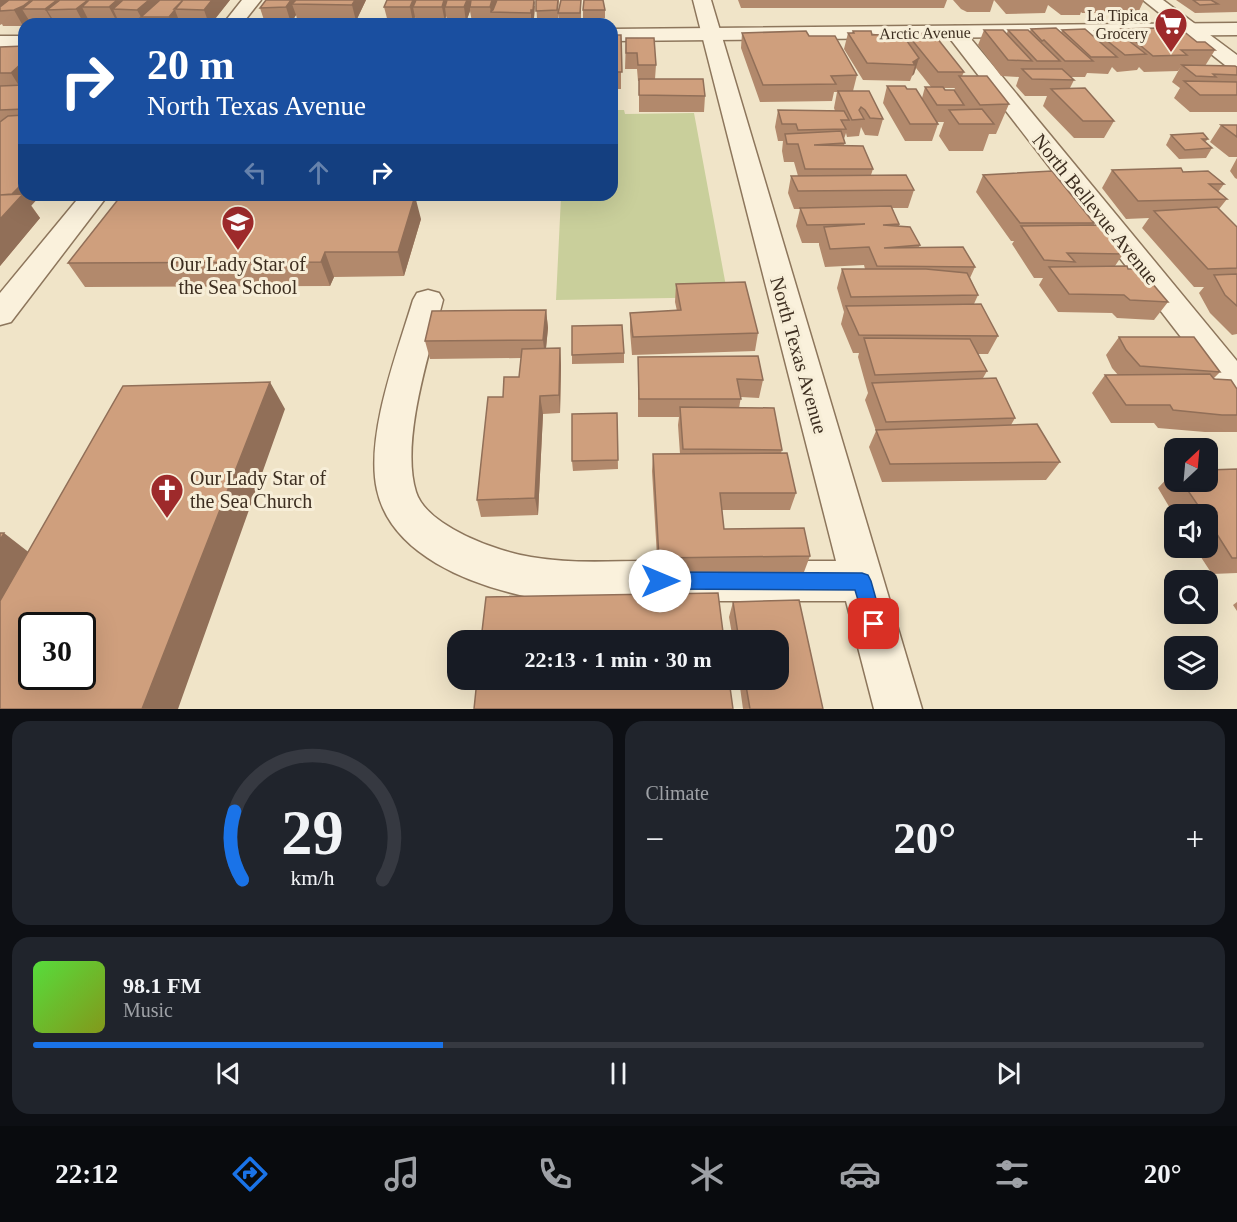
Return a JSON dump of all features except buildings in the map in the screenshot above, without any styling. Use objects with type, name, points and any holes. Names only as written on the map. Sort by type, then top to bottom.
[{"type":"street","points":[[237,18],[252,0]]},
{"type":"street","name":"North Texas Avenue","points":[[702,0],[898,709]]},
{"type":"street","points":[[1152,0],[1237,65]]},
{"type":"street","name":"Arctic Avenue","points":[[618,35],[1237,29]]},
{"type":"street","name":"North Bellevue Avenue","points":[[955,32],[1237,385]]},
{"type":"street","points":[[0,314],[90,201]]},
{"type":"street","points":[[428,300],[402,397],[393,456],[397,493],[410,520],[441,543],[495,570],[549,580],[862,581]]},
{"type":"green space","points":[[618,110],[624,110],[625,114],[694,113],[728,297],[556,300],[561,201],[618,201]]},
{"type":"place","name":"La Tipica Grocery","points":[[1171,53]]},
{"type":"place","name":"Our Lady Star of the Sea School","points":[[238,251]]},
{"type":"place","name":"Our Lady Star of the Sea Church","points":[[167,519]]},
{"type":"route","points":[[660,581],[862,581],[874,624]]}]
